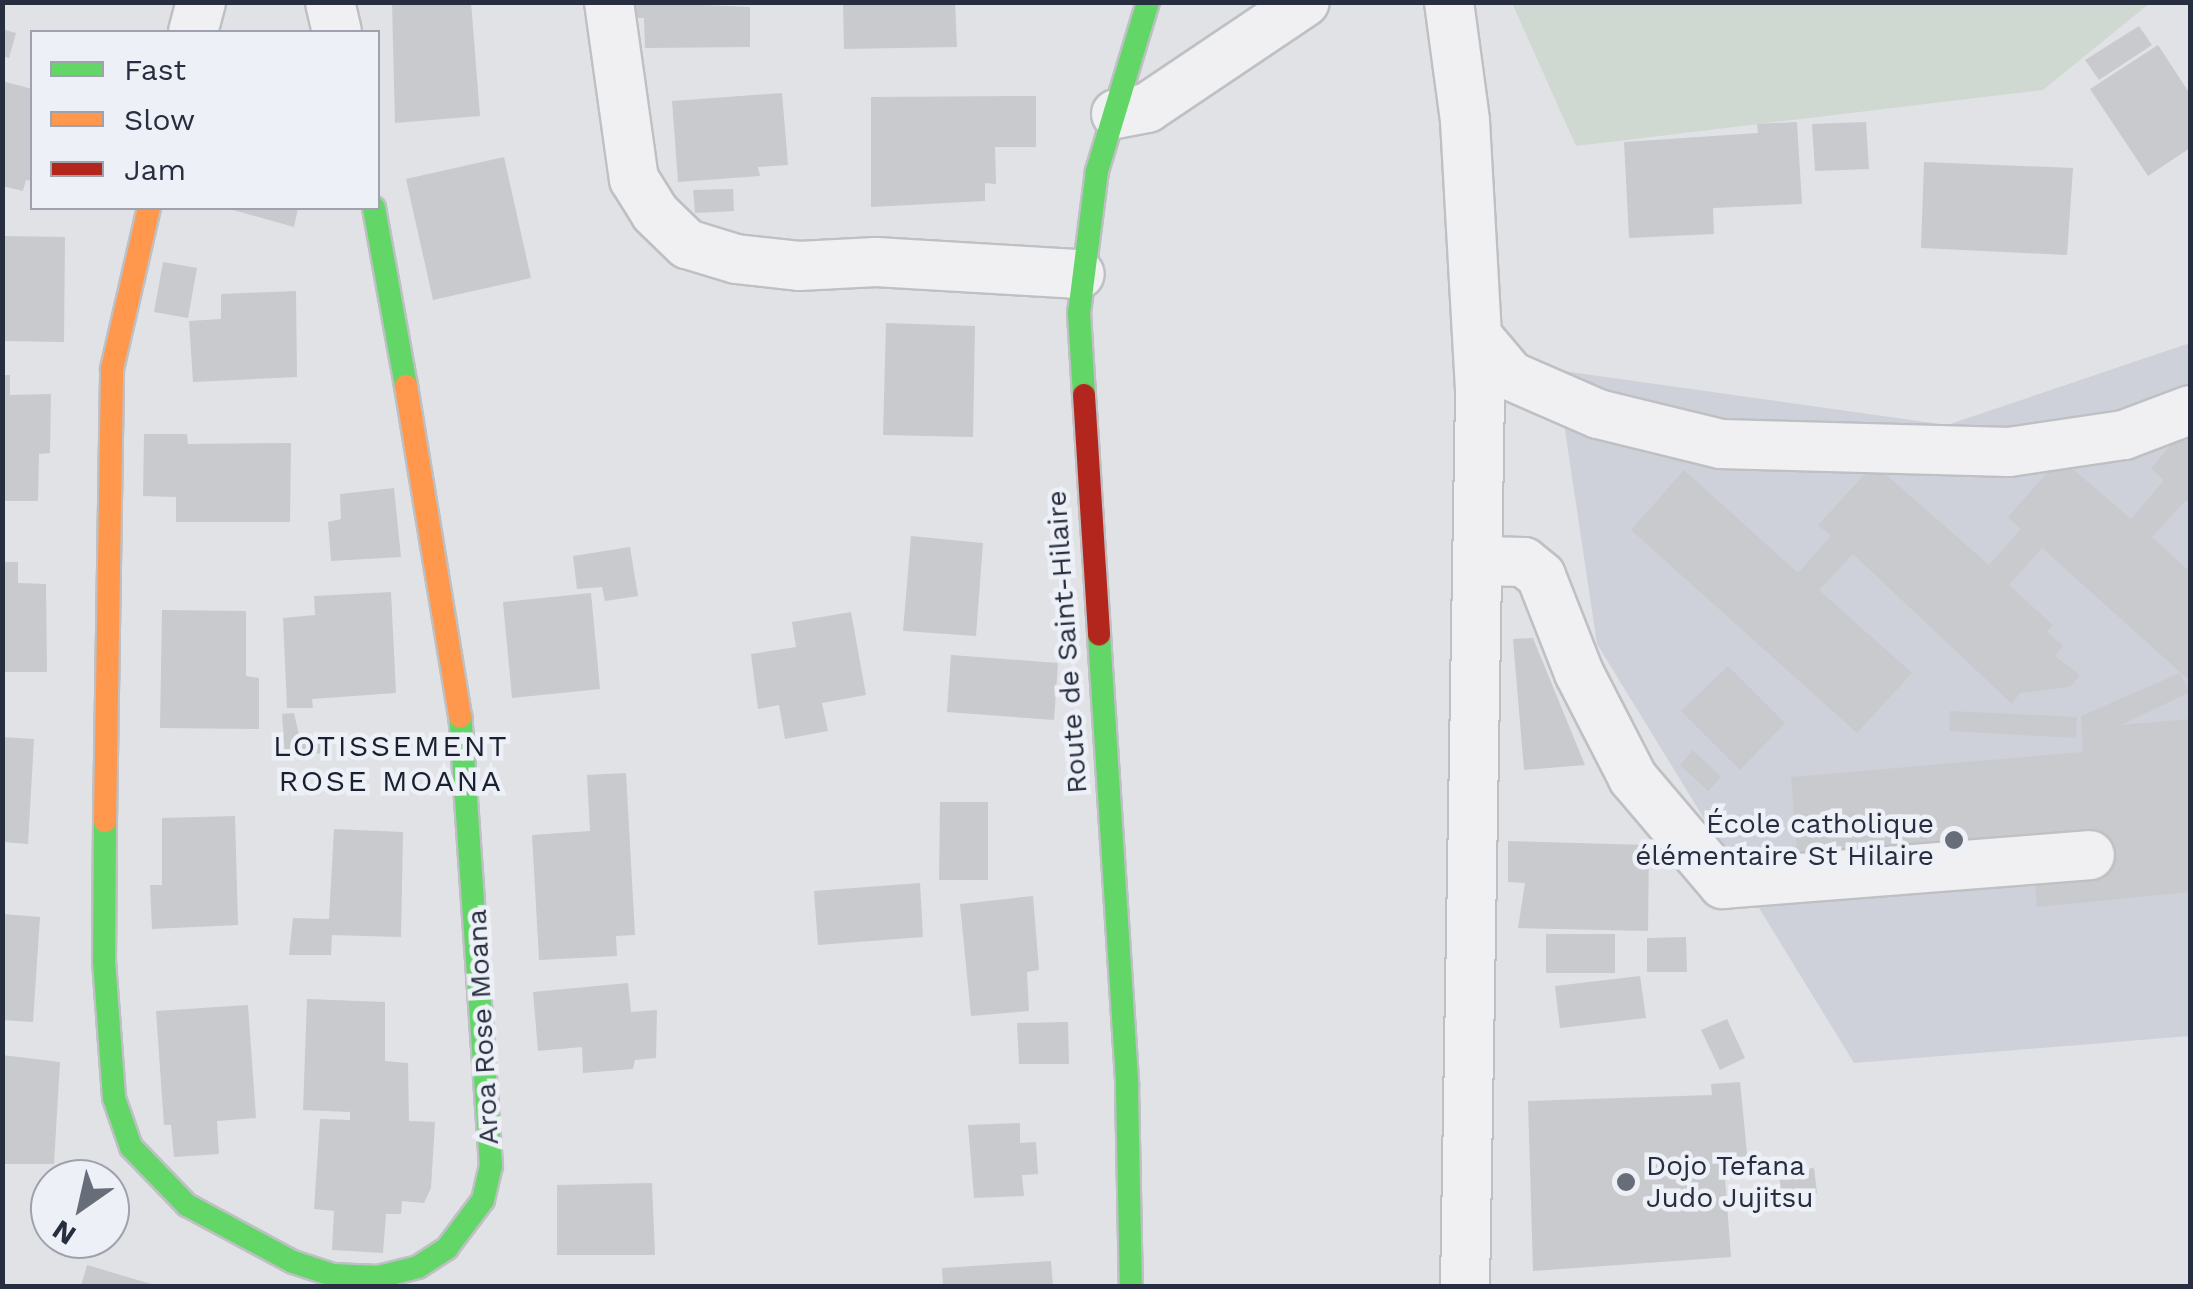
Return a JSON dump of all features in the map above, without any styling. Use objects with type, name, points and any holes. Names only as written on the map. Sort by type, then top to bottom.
[{"type":"street","points":[[194,30],[201,2]]},
{"type":"street","points":[[330,2],[336,30]]},
{"type":"street","points":[[609,2],[634,179],[687,244],[736,260],[799,266],[876,262],[1080,274]]},
{"type":"street","name":"Route de Saint-Hilaire","points":[[1132,1286],[1127,1086],[1082,425],[1080,274],[1097,171],[1148,2]]},
{"type":"street","points":[[1116,114],[1148,108],[1305,2]]},
{"type":"street","points":[[1449,2],[1465,121],[1478,337],[1480,561],[1465,1286]]},
{"type":"street","name":"Aroa Rose Moana","points":[[149,210],[112,369],[106,494],[104,944],[114,1098],[131,1147],[152,1176],[188,1205],[293,1262],[334,1275],[378,1278],[418,1266],[447,1248],[483,1200],[491,1166],[457,676],[374,210]]},
{"type":"street","points":[[1478,337],[1511,376],[1598,414],[1722,444],[2009,452],[2124,435],[2190,410]]},
{"type":"street","points":[[1480,561],[1524,562],[1541,576],[1579,673],[1632,778],[1722,884],[2090,855]]},
{"type":"shaded area","points":[[1512,3],[2150,3],[2043,90],[1576,146]]},
{"type":"shaded area","name":"École catholique élémentaire St Hilaire","points":[[2190,343],[2190,1036],[1854,1063],[1597,644],[1556,370],[1947,425]]},
{"type":"building","points":[[392,2],[471,2],[480,116],[395,123]]},
{"type":"building","points":[[635,2],[750,7],[750,47],[645,48],[644,18],[634,18]]},
{"type":"building","points":[[843,2],[955,2],[957,47],[844,49]]},
{"type":"building","points":[[2139,26],[2152,45],[2099,80],[2085,60]]},
{"type":"building","points":[[2,29],[16,33],[9,58],[2,56]]},
{"type":"building","points":[[2158,45],[2190,94],[2190,148],[2148,176],[2090,89]]},
{"type":"building","points":[[2,81],[30,88],[30,181],[26,180],[23,191],[2,186]]},
{"type":"building","points":[[782,93],[788,165],[758,167],[760,176],[678,182],[672,101]]},
{"type":"building","points":[[1036,96],[1036,147],[995,147],[996,184],[985,183],[985,201],[871,207],[871,97]]},
{"type":"building","points":[[1797,122],[1802,204],[1713,208],[1714,234],[1629,238],[1624,142],[1758,133],[1757,124]]},
{"type":"building","points":[[1866,122],[1869,169],[1815,171],[1812,124]]},
{"type":"building","points":[[504,157],[531,278],[433,300],[406,179]]},
{"type":"building","points":[[1924,162],[2073,168],[2067,255],[1921,248]]},
{"type":"building","points":[[733,189],[734,211],[695,213],[693,190]]},
{"type":"building","points":[[233,210],[298,210],[294,227]]},
{"type":"building","points":[[2,236],[65,237],[64,342],[2,341]]},
{"type":"building","points":[[163,262],[197,268],[188,318],[154,312]]},
{"type":"building","points":[[296,291],[297,377],[193,382],[189,321],[221,319],[221,294]]},
{"type":"building","points":[[886,323],[975,326],[973,437],[883,435]]},
{"type":"building","points":[[2,375],[10,375],[10,395],[51,394],[50,453],[39,454],[38,501],[2,501]]},
{"type":"building","points":[[2190,423],[2190,503],[2186,500],[2152,537],[2190,572],[2190,681],[2042,548],[2009,585],[2053,625],[2047,632],[2063,646],[2055,656],[2080,675],[2070,687],[2020,693],[2012,704],[1853,554],[1819,590],[1912,673],[1857,733],[1631,530],[1684,470],[1798,573],[1831,536],[1818,525],[1874,464],[1989,565],[2021,529],[2008,517],[2060,458],[2131,519],[2164,480],[2151,468]]},
{"type":"building","points":[[144,434],[187,434],[188,444],[291,443],[290,522],[176,522],[176,497],[143,496]]},
{"type":"building","points":[[394,488],[401,557],[331,561],[328,522],[341,519],[340,494]]},
{"type":"building","points":[[911,536],[983,543],[976,636],[903,631]]},
{"type":"building","points":[[630,547],[638,596],[605,601],[602,587],[577,589],[573,556]]},
{"type":"building","points":[[2,562],[18,562],[18,583],[46,584],[47,672],[2,672]]},
{"type":"building","points":[[391,592],[396,693],[312,699],[313,708],[287,708],[283,618],[315,615],[314,596]]},
{"type":"building","points":[[591,593],[600,689],[512,698],[503,602]]},
{"type":"building","points":[[162,610],[246,611],[246,676],[259,678],[259,729],[160,728]]},
{"type":"building","points":[[851,612],[866,695],[822,703],[828,731],[785,739],[779,705],[758,709],[751,654],[796,647],[792,622]]},
{"type":"building","points":[[1533,638],[1585,765],[1524,770],[1513,639]]},
{"type":"building","points":[[951,655],[1058,663],[1054,720],[947,712]]},
{"type":"building","points":[[1728,666],[1785,723],[1740,770],[1681,711]]},
{"type":"building","points":[[2180,673],[2190,692],[2121,725],[2190,719],[2190,892],[2037,907],[2034,872],[1798,864],[1791,777],[2083,752],[2081,716]]},
{"type":"building","points":[[1950,711],[2077,717],[2076,738],[1949,731]]},
{"type":"building","points":[[294,713],[300,739],[326,738],[327,753],[285,755],[282,714]]},
{"type":"building","points":[[2,737],[34,739],[28,844],[2,842]]},
{"type":"building","points":[[1693,750],[1721,777],[1708,791],[1680,765]]},
{"type":"building","points":[[626,773],[635,935],[616,936],[617,956],[539,960],[532,835],[590,831],[587,775]]},
{"type":"building","points":[[940,802],[988,802],[988,880],[939,880]]},
{"type":"building","points":[[235,816],[238,925],[152,929],[150,885],[162,885],[162,818]]},
{"type":"building","points":[[334,829],[403,832],[401,937],[332,935],[331,955],[289,955],[293,918],[329,919]]},
{"type":"building","points":[[1508,841],[1649,845],[1648,931],[1518,928],[1525,883],[1508,882]]},
{"type":"building","points":[[920,883],[923,937],[818,945],[814,891]]},
{"type":"building","points":[[1033,896],[1039,970],[1027,972],[1029,1011],[971,1016],[960,904]]},
{"type":"building","points":[[2,914],[40,917],[33,1022],[2,1020]]},
{"type":"building","points":[[1546,934],[1615,934],[1615,973],[1546,973]]},
{"type":"building","points":[[1686,937],[1687,972],[1647,972],[1647,938]]},
{"type":"building","points":[[1640,976],[1646,1018],[1560,1028],[1555,986]]},
{"type":"building","points":[[628,983],[631,1012],[657,1010],[656,1058],[635,1060],[633,1069],[583,1073],[582,1047],[538,1051],[533,992]]},
{"type":"building","points":[[307,999],[385,1002],[385,1061],[408,1063],[409,1121],[435,1122],[431,1188],[424,1203],[402,1201],[401,1214],[386,1214],[383,1253],[332,1250],[334,1211],[314,1209],[320,1119],[350,1120],[350,1112],[303,1110]]},
{"type":"building","points":[[248,1005],[256,1118],[217,1121],[219,1154],[174,1157],[171,1125],[164,1125],[156,1011]]},
{"type":"building","points":[[1727,1019],[1745,1058],[1720,1070],[1701,1030]]},
{"type":"building","points":[[1068,1022],[1069,1064],[1019,1064],[1017,1023]]},
{"type":"building","points":[[2,1055],[60,1062],[54,1159],[2,1164]]},
{"type":"building","name":"Dojo Tefana Judo Jujitsu","points":[[1740,1082],[1748,1163],[1724,1165],[1731,1257],[1533,1271],[1528,1101],[1712,1095],[1711,1084]]},
{"type":"building","points":[[1020,1123],[1020,1143],[1036,1142],[1038,1174],[1022,1175],[1024,1196],[974,1198],[968,1125]]},
{"type":"building","points":[[1814,1168],[1817,1193],[1781,1196],[1779,1171]]},
{"type":"building","points":[[652,1183],[655,1255],[557,1255],[557,1185]]},
{"type":"building","points":[[1051,1261],[1053,1286],[943,1286],[942,1268]]},
{"type":"building","points":[[87,1265],[158,1286],[81,1286]]},
{"type":"traffic: fast","points":[[1084,395],[1079,313],[1097,171],[1148,2]]},
{"type":"traffic: fast","points":[[374,210],[406,386]]},
{"type":"traffic: fast","points":[[1099,635],[1127,1086],[1131,1286]]},
{"type":"traffic: fast","points":[[105,821],[104,961],[114,1098],[131,1147],[187,1205],[293,1262],[333,1275],[378,1277],[418,1267],[447,1248],[483,1200],[491,1166],[460,717]]},
{"type":"traffic: slow","points":[[105,821],[112,369],[149,210]]},
{"type":"traffic: slow","points":[[406,386],[460,717]]},
{"type":"traffic: jam","points":[[1084,395],[1099,635]]},
{"type":"place","name":"École catholique élémentaire St Hilaire","points":[[1954,840]]},
{"type":"place","name":"Dojo Tefana Judo Jujitsu","points":[[1626,1182]]},
{"type":"district","name":"LOTISSEMENT ROSE MOANA","points":[[391,763]]}]
